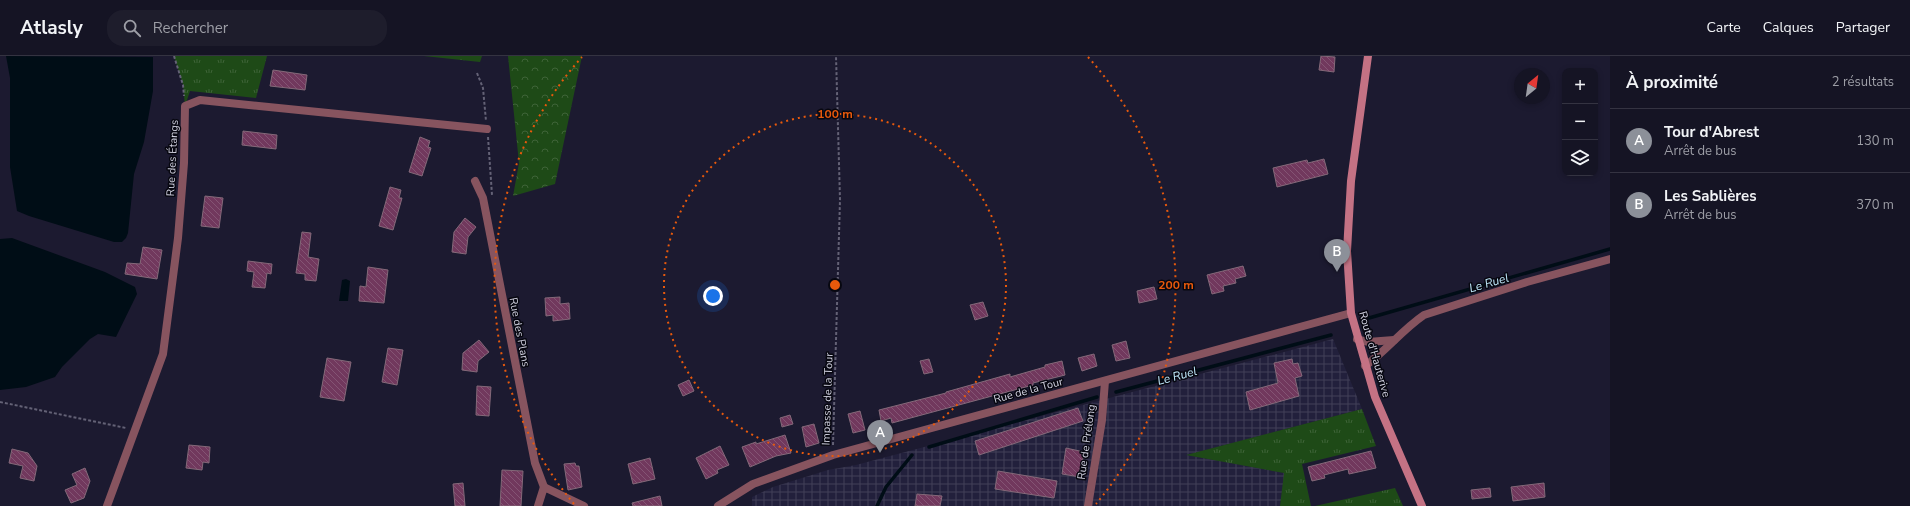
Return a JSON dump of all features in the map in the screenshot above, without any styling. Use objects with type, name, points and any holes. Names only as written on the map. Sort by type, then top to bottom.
[{"type":"main road","name":"Route d'Hauterive","points":[[1368,56],[1351,181],[1347,251],[1351,313],[1365,366],[1388,432],[1422,506]]},
{"type":"street","name":"Rue des Étangs","points":[[107,506],[163,354],[178,238],[184,163],[185,106],[200,100],[487,129]]},
{"type":"street","name":"Rue des Plans","points":[[475,181],[483,198],[535,464],[544,487]]},
{"type":"street","points":[[1365,366],[1382,354],[1412,323],[1424,315],[1528,282],[1610,259]]},
{"type":"street","name":"Rue de la Tour","points":[[718,506],[753,484],[833,455],[1351,313]]},
{"type":"street","points":[[1357,339],[1368,342],[1394,340]]},
{"type":"street","name":"Rue de Prélong","points":[[1088,506],[1102,420],[1105,381]]},
{"type":"street","points":[[538,506],[544,487],[584,506]]},
{"type":"path","points":[[174,56],[183,85],[185,106]]},
{"type":"path","name":"Impasse de la Tour","points":[[833,455],[840,200],[836,56]]},
{"type":"path","points":[[477,73],[482,88],[493,200]]},
{"type":"path","points":[[0,402],[122,426],[135,433]]},
{"type":"shaded area","points":[[6,56],[153,57],[153,91],[144,142],[134,174],[128,233],[122,242],[114,242],[17,211],[10,167],[10,78]]},
{"type":"shaded area","points":[[12,238],[105,272],[135,287],[137,294],[116,337],[98,334],[90,339],[62,367],[55,377],[26,387],[0,390],[0,239]]},
{"type":"shaded area","points":[[346,279],[350,281],[348,301],[339,301],[342,280]]},
{"type":"shaded area","points":[[1333,339],[1362,409],[1187,455],[1285,473],[1280,506],[752,506],[752,497],[773,487],[828,470],[856,465]]},
{"type":"green space","points":[[174,56],[267,56],[256,98],[190,91],[185,106],[183,85]]},
{"type":"green space","points":[[424,56],[482,56],[480,62]]},
{"type":"green space","points":[[508,56],[582,56],[555,184],[513,196],[519,163]]},
{"type":"green space","points":[[1362,409],[1376,446],[1302,464],[1311,506],[1280,506],[1284,473],[1186,455]]},
{"type":"green space","points":[[1395,488],[1403,506],[1315,506]]},
{"type":"building","points":[[1321,56],[1335,57],[1334,72],[1319,70]]},
{"type":"building","points":[[273,70],[307,75],[305,90],[270,86]]},
{"type":"building","points":[[243,131],[277,135],[276,149],[242,145]]},
{"type":"building","points":[[420,137],[430,141],[428,147],[431,148],[422,176],[409,172]]},
{"type":"building","points":[[1324,159],[1328,174],[1277,187],[1273,168],[1307,160],[1308,163]]},
{"type":"building","points":[[390,187],[401,190],[399,198],[402,198],[393,230],[379,226]]},
{"type":"building","points":[[205,196],[223,198],[219,228],[201,226]]},
{"type":"building","points":[[465,218],[476,227],[468,237],[466,254],[452,252],[454,232]]},
{"type":"building","points":[[302,232],[311,233],[308,257],[319,259],[316,281],[305,280],[305,274],[296,273]]},
{"type":"building","points":[[143,247],[162,250],[157,279],[125,274],[127,263],[140,264]]},
{"type":"building","points":[[248,261],[272,264],[271,274],[267,273],[265,288],[252,287],[254,272],[247,271]]},
{"type":"building","points":[[1243,266],[1246,276],[1235,279],[1236,283],[1223,286],[1224,291],[1212,294],[1207,275]]},
{"type":"building","points":[[368,267],[388,270],[384,303],[359,301],[360,286],[366,287]]},
{"type":"building","points":[[1154,287],[1157,299],[1139,303],[1137,291]]},
{"type":"building","points":[[560,297],[560,304],[569,303],[570,319],[553,321],[553,315],[546,316],[545,298]]},
{"type":"building","points":[[983,302],[988,316],[975,320],[970,305]]},
{"type":"building","points":[[479,340],[489,352],[478,361],[477,372],[462,370],[463,353]]},
{"type":"building","points":[[1126,341],[1130,358],[1116,361],[1112,345]]},
{"type":"building","points":[[388,348],[403,350],[397,385],[382,382]]},
{"type":"building","points":[[1094,354],[1097,366],[1082,371],[1078,358]]},
{"type":"building","points":[[327,358],[351,362],[344,401],[320,397]]},
{"type":"building","points":[[929,359],[933,372],[924,374],[920,361]]},
{"type":"building","points":[[1292,359],[1293,364],[1298,363],[1302,376],[1295,378],[1299,396],[1250,410],[1246,392],[1278,383],[1274,363]]},
{"type":"building","points":[[1062,361],[1065,375],[892,423],[891,418],[881,421],[879,410],[946,393],[1010,374],[1010,377]]},
{"type":"building","points":[[689,380],[694,391],[683,396],[678,385]]},
{"type":"building","points":[[477,386],[491,387],[489,416],[476,415]]},
{"type":"building","points":[[1078,408],[1083,421],[979,455],[975,441]]},
{"type":"building","points":[[860,411],[865,430],[853,433],[848,414]]},
{"type":"building","points":[[790,415],[793,424],[782,427],[780,418]]},
{"type":"building","points":[[814,424],[819,443],[806,447],[802,427]]},
{"type":"building","points":[[785,435],[791,453],[776,456],[750,467],[742,447]]},
{"type":"building","points":[[189,445],[210,447],[209,463],[203,462],[202,470],[186,468]]},
{"type":"building","points":[[720,446],[729,465],[717,470],[718,473],[706,479],[696,458]]},
{"type":"building","points":[[1066,448],[1084,452],[1080,477],[1062,474]]},
{"type":"building","points":[[12,449],[28,453],[37,466],[34,481],[20,478],[23,466],[9,463]]},
{"type":"building","points":[[1371,451],[1376,468],[1349,474],[1348,469],[1324,475],[1325,478],[1312,481],[1308,467]]},
{"type":"building","points":[[650,458],[655,479],[633,484],[628,464]]},
{"type":"building","points":[[575,463],[576,466],[579,466],[582,487],[568,490],[564,464]]},
{"type":"building","points":[[85,468],[90,481],[84,498],[71,503],[65,490],[77,485],[72,474]]},
{"type":"building","points":[[502,470],[523,471],[521,506],[500,506]]},
{"type":"building","points":[[998,471],[1057,481],[1054,498],[995,489]]},
{"type":"building","points":[[463,483],[465,506],[455,506],[453,484]]},
{"type":"building","points":[[1544,483],[1545,497],[1513,501],[1511,487]]},
{"type":"building","points":[[1490,488],[1491,497],[1472,499],[1471,490]]},
{"type":"building","points":[[917,494],[942,496],[940,506],[915,506]]},
{"type":"building","points":[[660,496],[662,506],[633,506],[632,503]]},
{"type":"waterway","name":"Le Ruel","points":[[1369,318],[1610,249]]},
{"type":"waterway","name":"Le Ruel","points":[[1116,392],[1331,335]]},
{"type":"waterway","name":"Le Ruel","points":[[929,447],[1097,397]]},
{"type":"waterway","name":"Le Ruel","points":[[877,506],[886,487],[912,455]]},
{"type":"place","name":"Les Sablières","points":[[1337,272]]},
{"type":"place","name":"Tour d'Abrest","points":[[880,453]]}]
